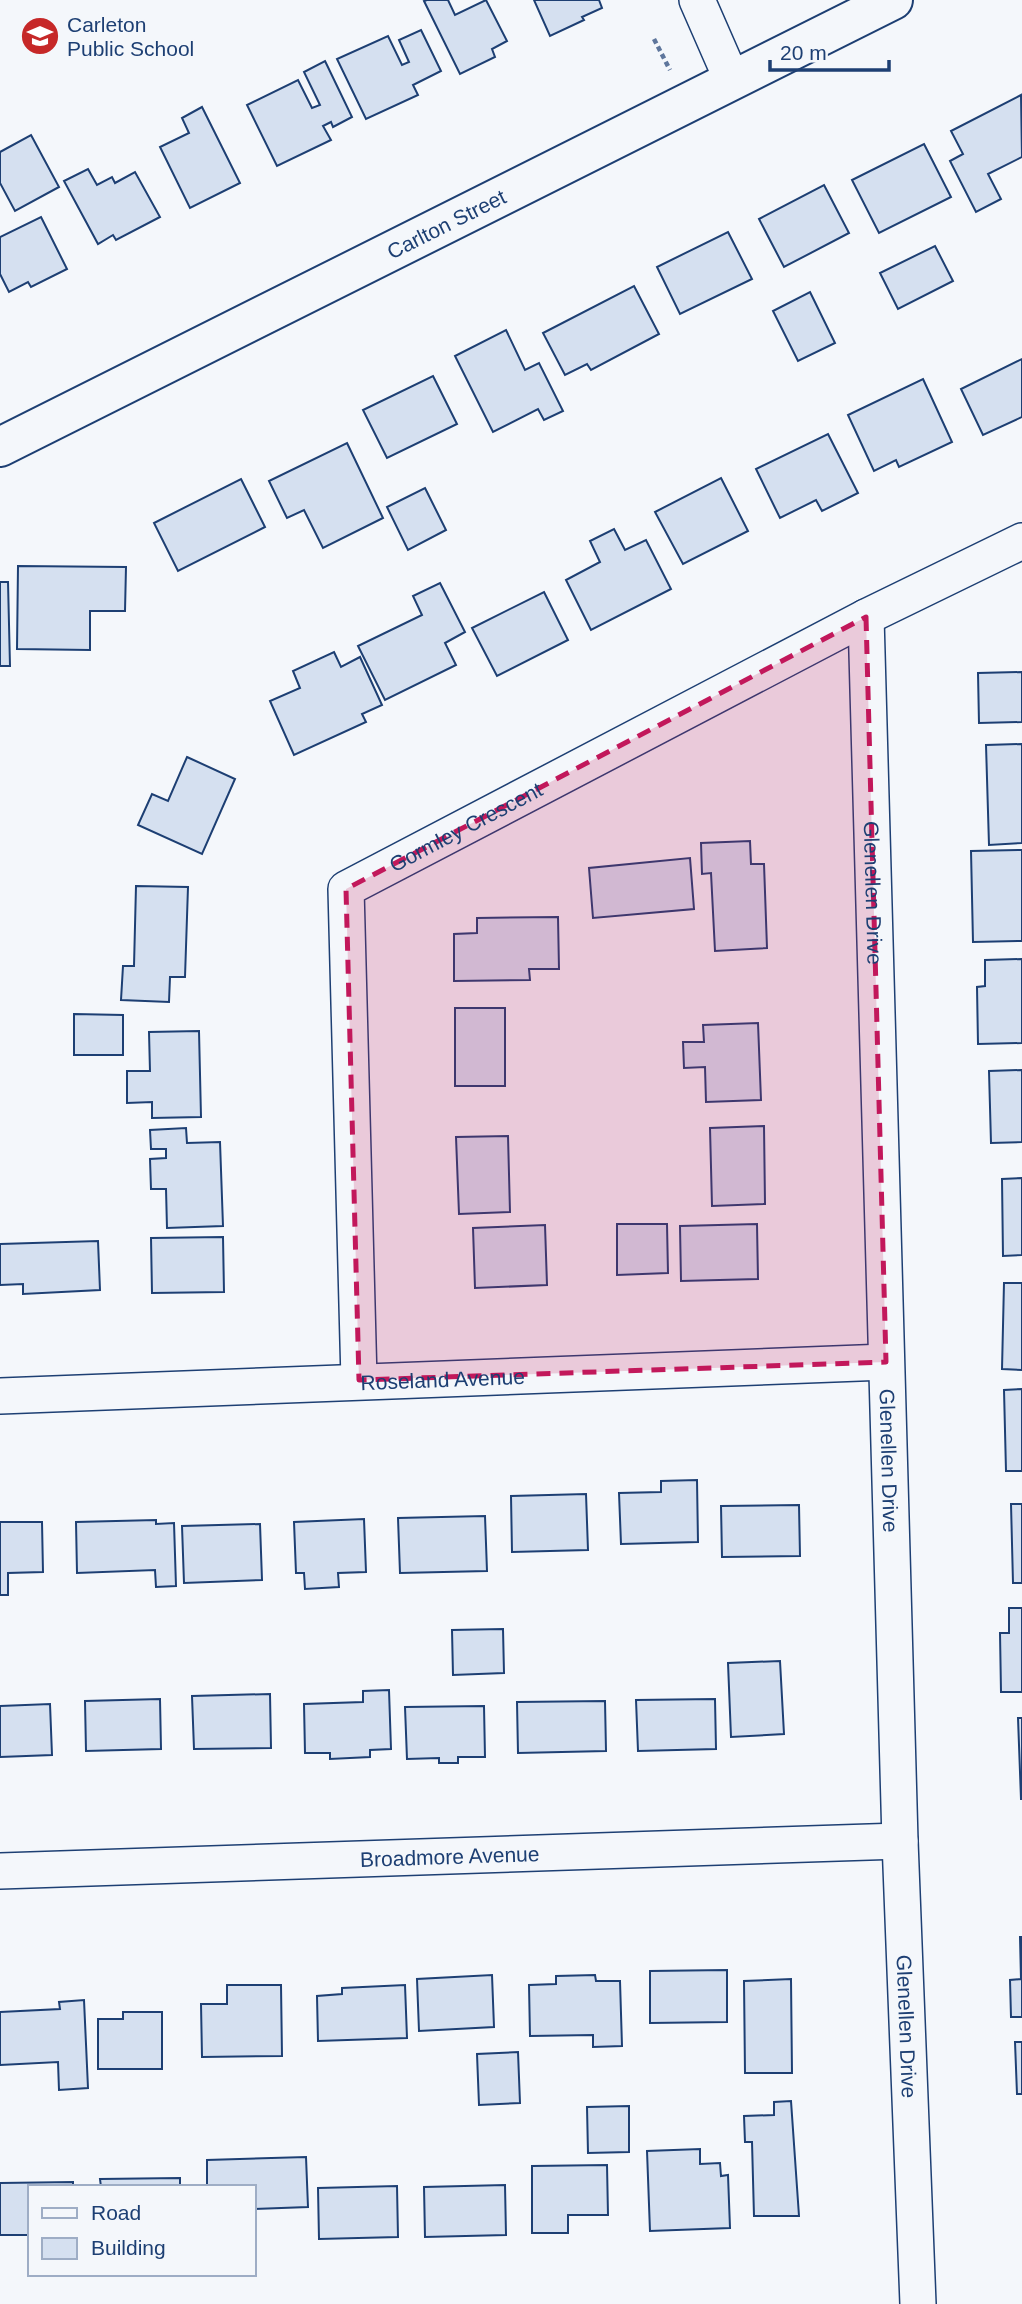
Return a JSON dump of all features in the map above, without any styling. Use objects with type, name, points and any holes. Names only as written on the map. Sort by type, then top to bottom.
[{"type":"main road","name":"Carlton Street","points":[[0,447],[893,0]]},
{"type":"street","points":[[697,0],[732,80]]},
{"type":"street","name":"Gormley Crescent","points":[[359,1380],[346,889],[866,617],[1022,541]]},
{"type":"street","name":"Glenellen Drive","points":[[866,617],[900,1842],[918,2304]]},
{"type":"street","name":"Roseland Avenue","points":[[0,1396],[359,1380],[886,1362]]},
{"type":"street","name":"Broadmore Avenue","points":[[0,1871],[900,1842]]},
{"type":"path","points":[[654,39],[670,71]]},
{"type":"highlighted area","points":[[866,617],[886,1362],[359,1380],[346,889]]},
{"type":"building","points":[[448,0],[455,15],[486,0],[507,41],[492,49],[495,57],[460,74],[424,1]]},
{"type":"building","points":[[534,0],[599,0],[602,8],[550,36]]},
{"type":"building","points":[[421,30],[441,71],[413,85],[418,95],[366,119],[337,59],[388,36],[402,65],[409,62],[399,40]]},
{"type":"building","points":[[325,61],[352,117],[333,127],[331,122],[323,126],[331,140],[277,166],[247,105],[298,80],[312,108],[320,105],[304,72]]},
{"type":"building","points":[[1021,95],[1022,157],[988,174],[1001,199],[976,212],[950,161],[963,154],[951,131]]},
{"type":"building","points":[[202,107],[240,183],[190,208],[160,147],[189,133],[182,118]]},
{"type":"building","points":[[31,135],[59,187],[15,211],[0,183],[0,152]]},
{"type":"building","points":[[924,144],[951,197],[879,233],[852,180]]},
{"type":"building","points":[[88,169],[97,185],[112,177],[115,183],[135,172],[160,217],[116,240],[113,235],[98,244],[64,181]]},
{"type":"building","points":[[824,185],[849,233],[784,267],[759,219]]},
{"type":"building","points":[[41,217],[67,269],[31,287],[28,282],[9,292],[0,274],[0,237]]},
{"type":"building","points":[[728,232],[752,279],[680,314],[657,267]]},
{"type":"building","points":[[935,246],[953,281],[898,309],[880,273]]},
{"type":"building","points":[[634,286],[659,334],[591,370],[587,364],[565,375],[543,333]]},
{"type":"building","points":[[810,292],[835,343],[798,361],[773,311]]},
{"type":"building","points":[[506,330],[525,370],[539,363],[563,411],[544,420],[538,409],[493,432],[455,356]]},
{"type":"building","points":[[1022,359],[1022,417],[983,435],[961,389]]},
{"type":"building","points":[[433,376],[457,424],[387,458],[363,410]]},
{"type":"building","points":[[923,379],[952,442],[899,467],[896,460],[874,471],[848,415]]},
{"type":"building","points":[[828,434],[858,493],[822,511],[816,500],[780,518],[756,469]]},
{"type":"building","points":[[347,443],[383,518],[323,548],[304,510],[287,518],[269,481]]},
{"type":"building","points":[[721,478],[748,531],[683,564],[655,512]]},
{"type":"building","points":[[241,479],[265,527],[178,571],[154,523]]},
{"type":"building","points":[[425,488],[446,530],[408,550],[387,507]]},
{"type":"building","points":[[614,529],[625,550],[646,540],[671,589],[591,630],[566,580],[600,562],[590,541]]},
{"type":"building","points":[[18,566],[126,567],[125,611],[90,611],[90,650],[17,649]]},
{"type":"building","points":[[0,582],[8,582],[10,666],[0,666]]},
{"type":"building","points":[[440,583],[465,632],[445,643],[456,665],[385,700],[358,646],[422,615],[413,596]]},
{"type":"building","points":[[544,592],[568,640],[497,676],[472,628]]},
{"type":"building","points":[[334,652],[341,667],[360,657],[382,705],[362,714],[366,722],[294,755],[270,701],[300,688],[293,671]]},
{"type":"building","points":[[1022,672],[1022,722],[979,723],[978,673]]},
{"type":"building","points":[[1022,744],[1022,843],[989,845],[986,745]]},
{"type":"building","points":[[187,757],[235,779],[202,854],[138,825],[152,794],[168,801]]},
{"type":"building","points":[[750,841],[751,864],[764,864],[767,948],[715,951],[711,873],[702,874],[701,843]]},
{"type":"building","points":[[1022,850],[1022,941],[973,942],[971,851]]},
{"type":"building","points":[[690,858],[694,909],[593,918],[589,868]]},
{"type":"building","points":[[136,886],[188,887],[185,977],[170,977],[169,1002],[121,1000],[123,966],[134,966]]},
{"type":"building","points":[[558,917],[559,969],[529,969],[530,980],[454,981],[454,934],[477,933],[477,918]]},
{"type":"building","points":[[1022,959],[1022,1043],[978,1044],[977,987],[985,986],[985,960]]},
{"type":"building","points":[[455,1008],[505,1008],[505,1086],[455,1086]]},
{"type":"building","points":[[74,1014],[123,1015],[123,1055],[74,1055]]},
{"type":"building","points":[[758,1023],[761,1100],[706,1102],[705,1067],[684,1068],[683,1042],[704,1042],[703,1025]]},
{"type":"building","points":[[199,1031],[201,1117],[152,1118],[152,1102],[127,1103],[127,1071],[150,1071],[149,1032]]},
{"type":"building","points":[[1022,1070],[1022,1142],[991,1143],[989,1071]]},
{"type":"building","points":[[764,1126],[765,1204],[712,1206],[710,1128]]},
{"type":"building","points":[[186,1128],[187,1143],[220,1142],[223,1226],[167,1228],[166,1189],[151,1189],[150,1159],[166,1158],[166,1149],[151,1149],[150,1130]]},
{"type":"building","points":[[508,1136],[510,1212],[459,1214],[456,1137]]},
{"type":"building","points":[[1022,1178],[1022,1255],[1003,1256],[1002,1179]]},
{"type":"building","points":[[617,1224],[667,1224],[668,1273],[617,1275]]},
{"type":"building","points":[[757,1224],[758,1279],[681,1281],[680,1226]]},
{"type":"building","points":[[545,1225],[547,1285],[475,1288],[473,1228]]},
{"type":"building","points":[[223,1237],[224,1292],[152,1293],[151,1238]]},
{"type":"building","points":[[98,1241],[100,1290],[23,1294],[23,1284],[0,1285],[0,1244]]},
{"type":"building","points":[[1004,1283],[1022,1283],[1022,1370],[1002,1369]]},
{"type":"building","points":[[1022,1389],[1022,1471],[1006,1471],[1004,1390]]},
{"type":"building","points":[[697,1480],[698,1542],[621,1544],[619,1493],[661,1492],[661,1481]]},
{"type":"building","points":[[586,1494],[588,1550],[512,1552],[511,1496]]},
{"type":"building","points":[[1011,1504],[1022,1504],[1022,1583],[1013,1583]]},
{"type":"building","points":[[799,1505],[800,1556],[722,1557],[721,1506]]},
{"type":"building","points":[[485,1516],[487,1571],[400,1573],[398,1518]]},
{"type":"building","points":[[364,1519],[366,1572],[338,1573],[339,1587],[305,1589],[304,1573],[296,1573],[294,1522]]},
{"type":"building","points":[[156,1520],[156,1524],[174,1523],[176,1586],[156,1587],[155,1570],[77,1573],[76,1522]]},
{"type":"building","points":[[0,1522],[42,1522],[43,1572],[8,1573],[8,1595],[0,1595]]},
{"type":"building","points":[[260,1524],[262,1580],[184,1583],[182,1526]]},
{"type":"building","points":[[1009,1608],[1022,1608],[1022,1692],[1001,1692],[1000,1633],[1009,1633]]},
{"type":"building","points":[[503,1629],[504,1673],[453,1675],[452,1630]]},
{"type":"building","points":[[780,1661],[784,1734],[731,1737],[728,1663]]},
{"type":"building","points":[[389,1690],[391,1749],[370,1750],[370,1757],[330,1759],[330,1753],[305,1753],[304,1704],[363,1702],[363,1691]]},
{"type":"building","points":[[270,1694],[271,1748],[194,1749],[192,1696]]},
{"type":"building","points":[[160,1699],[161,1749],[86,1751],[85,1701]]},
{"type":"building","points":[[715,1699],[716,1749],[638,1751],[636,1700]]},
{"type":"building","points":[[605,1701],[606,1751],[518,1753],[517,1702]]},
{"type":"building","points":[[50,1704],[52,1755],[0,1757],[0,1706]]},
{"type":"building","points":[[484,1706],[485,1757],[458,1757],[458,1763],[439,1763],[439,1758],[407,1759],[405,1707]]},
{"type":"building","points":[[1018,1718],[1022,1718],[1022,1799],[1021,1799]]},
{"type":"building","points":[[1020,1937],[1022,2017],[1011,2017],[1010,1980],[1021,1979]]},
{"type":"building","points":[[727,1970],[727,2022],[650,2023],[650,1971]]},
{"type":"building","points":[[492,1975],[494,2027],[419,2031],[417,1979]]},
{"type":"building","points":[[595,1975],[596,1981],[620,1981],[622,2046],[593,2047],[593,2035],[530,2036],[529,1985],[556,1984],[556,1976]]},
{"type":"building","points":[[791,1979],[792,2073],[745,2073],[744,1981]]},
{"type":"building","points":[[227,1985],[281,1985],[282,2056],[202,2057],[201,2004],[227,2004]]},
{"type":"building","points":[[405,1985],[407,2038],[318,2041],[317,1996],[342,1994],[342,1988]]},
{"type":"building","points":[[84,2000],[88,2088],[59,2090],[58,2062],[0,2065],[0,2012],[60,2009],[59,2002]]},
{"type":"building","points":[[123,2012],[162,2012],[162,2069],[98,2069],[98,2019],[123,2019]]},
{"type":"building","points":[[1015,2042],[1022,2042],[1022,2094],[1017,2094]]},
{"type":"building","points":[[518,2052],[520,2103],[479,2105],[477,2054]]},
{"type":"building","points":[[791,2101],[799,2216],[754,2216],[752,2142],[745,2142],[744,2116],[774,2115],[774,2102]]},
{"type":"building","points":[[629,2106],[629,2152],[588,2153],[587,2107]]},
{"type":"building","points":[[700,2149],[700,2164],[720,2163],[721,2176],[728,2175],[730,2228],[650,2231],[647,2151]]},
{"type":"building","points":[[306,2157],[308,2207],[256,2209],[256,2185],[207,2185],[207,2160]]},
{"type":"building","points":[[607,2165],[608,2215],[568,2215],[568,2233],[532,2233],[532,2166]]},
{"type":"building","points":[[180,2178],[180,2185],[101,2185],[100,2179]]},
{"type":"building","points":[[73,2182],[73,2185],[28,2185],[28,2235],[0,2235],[0,2183]]},
{"type":"building","points":[[505,2185],[506,2235],[425,2237],[424,2187]]},
{"type":"building","points":[[397,2186],[398,2237],[319,2239],[318,2188]]},
{"type":"place","name":"Carleton Public School","points":[[40,36]]}]
